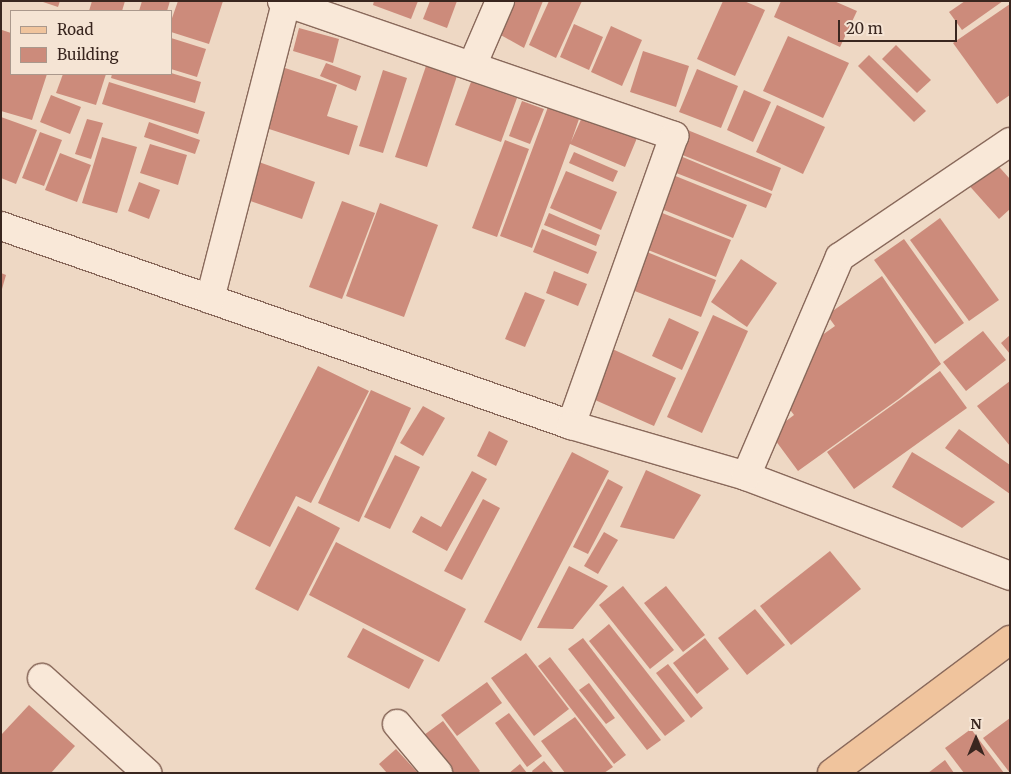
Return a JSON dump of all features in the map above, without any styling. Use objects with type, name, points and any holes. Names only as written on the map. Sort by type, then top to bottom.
[{"type":"main road","points":[[832,773],[1010,640]]},
{"type":"street","points":[[472,66],[500,1]]},
{"type":"street","points":[[210,299],[284,2],[674,136],[571,426]]},
{"type":"street","points":[[746,476],[840,258],[1010,142]]},
{"type":"street","points":[[1,226],[571,426],[746,476],[1010,576]]},
{"type":"street","points":[[42,678],[147,773]]},
{"type":"street","points":[[397,724],[438,773]]},
{"type":"building","points":[[40,1],[60,1],[58,7]]},
{"type":"building","points":[[92,1],[125,1],[122,10],[89,10]]},
{"type":"building","points":[[142,1],[170,1],[167,10],[139,10]]},
{"type":"building","points":[[178,1],[223,1],[209,44],[172,32],[172,18]]},
{"type":"building","points":[[374,1],[418,1],[411,19],[373,5]]},
{"type":"building","points":[[430,1],[457,1],[447,28],[423,19]]},
{"type":"building","points":[[513,1],[543,1],[524,48],[499,34]]},
{"type":"building","points":[[549,1],[582,1],[556,58],[529,45]]},
{"type":"building","points":[[723,1],[744,1],[765,10],[735,76],[697,59]]},
{"type":"building","points":[[781,1],[834,1],[857,11],[840,47],[774,17]]},
{"type":"building","points":[[965,1],[1003,1],[962,30],[949,12]]},
{"type":"building","points":[[1010,4],[1010,95],[997,104],[953,43]]},
{"type":"building","points":[[574,24],[603,37],[589,70],[560,57]]},
{"type":"building","points":[[611,26],[642,40],[622,86],[591,72]]},
{"type":"building","points":[[299,28],[339,39],[333,63],[293,51]]},
{"type":"building","points":[[2,30],[10,33],[10,75],[47,75],[32,120],[1,111]]},
{"type":"building","points":[[788,36],[849,63],[823,118],[763,91]]},
{"type":"building","points":[[172,38],[206,49],[197,77],[172,69]]},
{"type":"building","points":[[896,45],[931,80],[917,93],[882,59]]},
{"type":"building","points":[[643,51],[689,66],[676,107],[630,92]]},
{"type":"building","points":[[869,55],[926,111],[914,122],[858,66]]},
{"type":"building","points":[[326,63],[361,76],[356,91],[320,76]]},
{"type":"building","points":[[426,66],[457,76],[427,167],[395,157]]},
{"type":"building","points":[[285,68],[337,85],[327,116],[358,126],[349,155],[266,128]]},
{"type":"building","points":[[697,69],[738,86],[721,128],[679,112]]},
{"type":"building","points":[[383,70],[407,78],[383,153],[359,146]]},
{"type":"building","points":[[172,73],[201,82],[195,103],[111,78],[112,75],[172,75]]},
{"type":"building","points":[[63,75],[106,75],[96,105],[56,93]]},
{"type":"building","points":[[109,82],[205,112],[198,134],[102,104]]},
{"type":"building","points":[[471,82],[517,98],[501,142],[455,125]]},
{"type":"building","points":[[744,90],[771,102],[753,142],[727,130]]},
{"type":"building","points":[[51,95],[81,107],[70,134],[40,122]]},
{"type":"building","points":[[522,101],[544,109],[530,144],[509,136]]},
{"type":"building","points":[[777,105],[825,127],[803,174],[756,152]]},
{"type":"building","points":[[548,107],[579,119],[571,142],[583,115],[637,138],[625,167],[570,144],[532,248],[500,236]]},
{"type":"building","points":[[1,117],[37,130],[16,184],[1,178]]},
{"type":"building","points":[[87,119],[103,123],[91,159],[75,154]]},
{"type":"building","points":[[149,122],[200,140],[195,154],[144,137]]},
{"type":"building","points":[[685,129],[781,168],[772,191],[675,152]]},
{"type":"building","points":[[40,132],[62,140],[44,186],[22,178]]},
{"type":"building","points":[[102,137],[137,147],[117,213],[82,203]]},
{"type":"building","points":[[505,140],[529,149],[497,237],[472,228]]},
{"type":"building","points":[[150,144],[187,155],[178,185],[140,173]]},
{"type":"building","points":[[574,152],[618,171],[613,182],[569,163]]},
{"type":"building","points":[[60,153],[91,165],[77,202],[45,190]]},
{"type":"building","points":[[673,153],[772,194],[766,208],[666,169]]},
{"type":"building","points":[[992,159],[1010,179],[1010,209],[999,219],[966,182]]},
{"type":"building","points":[[253,160],[315,182],[302,219],[239,197]]},
{"type":"building","points":[[566,171],[617,192],[601,230],[550,208]]},
{"type":"building","points":[[673,175],[747,205],[733,238],[659,208]]},
{"type":"building","points":[[139,182],[160,190],[149,219],[128,211]]},
{"type":"building","points":[[342,201],[375,213],[342,299],[309,287]]},
{"type":"building","points":[[380,203],[438,225],[404,317],[346,296]]},
{"type":"building","points":[[657,211],[731,240],[716,277],[643,248]]},
{"type":"building","points":[[549,213],[600,235],[596,246],[544,225]]},
{"type":"building","points":[[940,218],[999,300],[969,321],[910,240]]},
{"type":"building","points":[[542,229],[597,252],[588,274],[533,252]]},
{"type":"building","points":[[904,239],[964,323],[935,344],[874,260]]},
{"type":"building","points":[[642,250],[716,280],[701,317],[627,288]]},
{"type":"building","points":[[741,259],[777,283],[747,327],[711,302]]},
{"type":"building","points":[[554,271],[587,284],[578,306],[546,293]]},
{"type":"building","points":[[1,273],[6,275],[2,289],[1,289]]},
{"type":"building","points":[[882,276],[941,364],[900,398],[798,471],[770,433],[794,415],[782,399],[811,343],[835,326],[827,315]]},
{"type":"building","points":[[525,292],[545,300],[525,347],[505,339]]},
{"type":"building","points":[[713,315],[748,331],[702,433],[667,417]]},
{"type":"building","points":[[669,318],[699,332],[682,370],[652,356]]},
{"type":"building","points":[[983,331],[1006,360],[966,391],[943,362]]},
{"type":"building","points":[[1010,335],[1010,354],[1001,343]]},
{"type":"building","points":[[608,347],[676,378],[654,426],[586,396]]},
{"type":"building","points":[[318,366],[369,391],[311,503],[296,496],[270,547],[234,529]]},
{"type":"building","points":[[940,371],[967,408],[854,489],[827,452]]},
{"type":"building","points":[[1010,381],[1010,446],[977,406]]},
{"type":"building","points":[[371,390],[411,408],[359,522],[318,503]]},
{"type":"building","points":[[423,406],[445,418],[423,456],[400,443]]},
{"type":"building","points":[[959,429],[1010,465],[1010,494],[945,448]]},
{"type":"building","points":[[489,431],[508,441],[496,466],[477,456]]},
{"type":"building","points":[[572,452],[609,471],[521,641],[484,622]]},
{"type":"building","points":[[912,452],[995,502],[962,528],[892,487]]},
{"type":"building","points":[[395,455],[420,467],[390,529],[364,517]]},
{"type":"building","points":[[646,470],[701,495],[674,539],[620,527]]},
{"type":"building","points":[[472,471],[487,479],[447,551],[412,532],[421,516],[441,527]]},
{"type":"building","points":[[608,479],[623,487],[588,554],[573,547]]},
{"type":"building","points":[[483,499],[500,508],[462,580],[444,571]]},
{"type":"building","points":[[298,506],[340,528],[298,611],[255,589]]},
{"type":"building","points":[[604,532],[618,540],[598,574],[584,566]]},
{"type":"building","points":[[336,542],[466,609],[439,662],[309,595]]},
{"type":"building","points":[[830,551],[861,589],[791,645],[760,606]]},
{"type":"building","points":[[569,566],[608,586],[573,629],[537,628]]},
{"type":"building","points":[[623,586],[674,650],[650,669],[599,605]]},
{"type":"building","points":[[666,586],[705,635],[683,652],[644,603]]},
{"type":"building","points":[[755,609],[785,645],[747,675],[718,638]]},
{"type":"building","points":[[609,624],[685,721],[665,736],[589,641]]},
{"type":"building","points":[[363,628],[424,660],[409,689],[347,657]]},
{"type":"building","points":[[583,638],[661,740],[647,750],[568,649]]},
{"type":"building","points":[[705,638],[729,669],[697,694],[673,663]]},
{"type":"building","points":[[526,653],[569,709],[534,736],[491,678]]},
{"type":"building","points":[[550,657],[626,755],[614,764],[538,666]]},
{"type":"building","points":[[668,664],[703,708],[691,718],[656,673]]},
{"type":"building","points":[[487,682],[502,703],[457,736],[441,715]]},
{"type":"building","points":[[589,683],[615,718],[606,724],[579,690]]},
{"type":"building","points":[[29,705],[75,746],[51,773],[1,773],[1,735]]},
{"type":"building","points":[[509,713],[542,756],[527,767],[495,723]]},
{"type":"building","points":[[575,717],[613,767],[604,773],[565,773],[541,741]]},
{"type":"building","points":[[1010,718],[1010,773],[983,738]]},
{"type":"building","points":[[443,721],[480,771],[478,773],[452,773],[424,735]]},
{"type":"building","points":[[971,729],[1004,773],[964,773],[945,748]]},
{"type":"building","points":[[396,749],[418,773],[387,773],[379,764]]},
{"type":"building","points":[[945,760],[954,773],[928,773]]},
{"type":"building","points":[[544,761],[554,773],[533,773],[532,771]]},
{"type":"building","points":[[520,764],[527,773],[509,773]]}]
